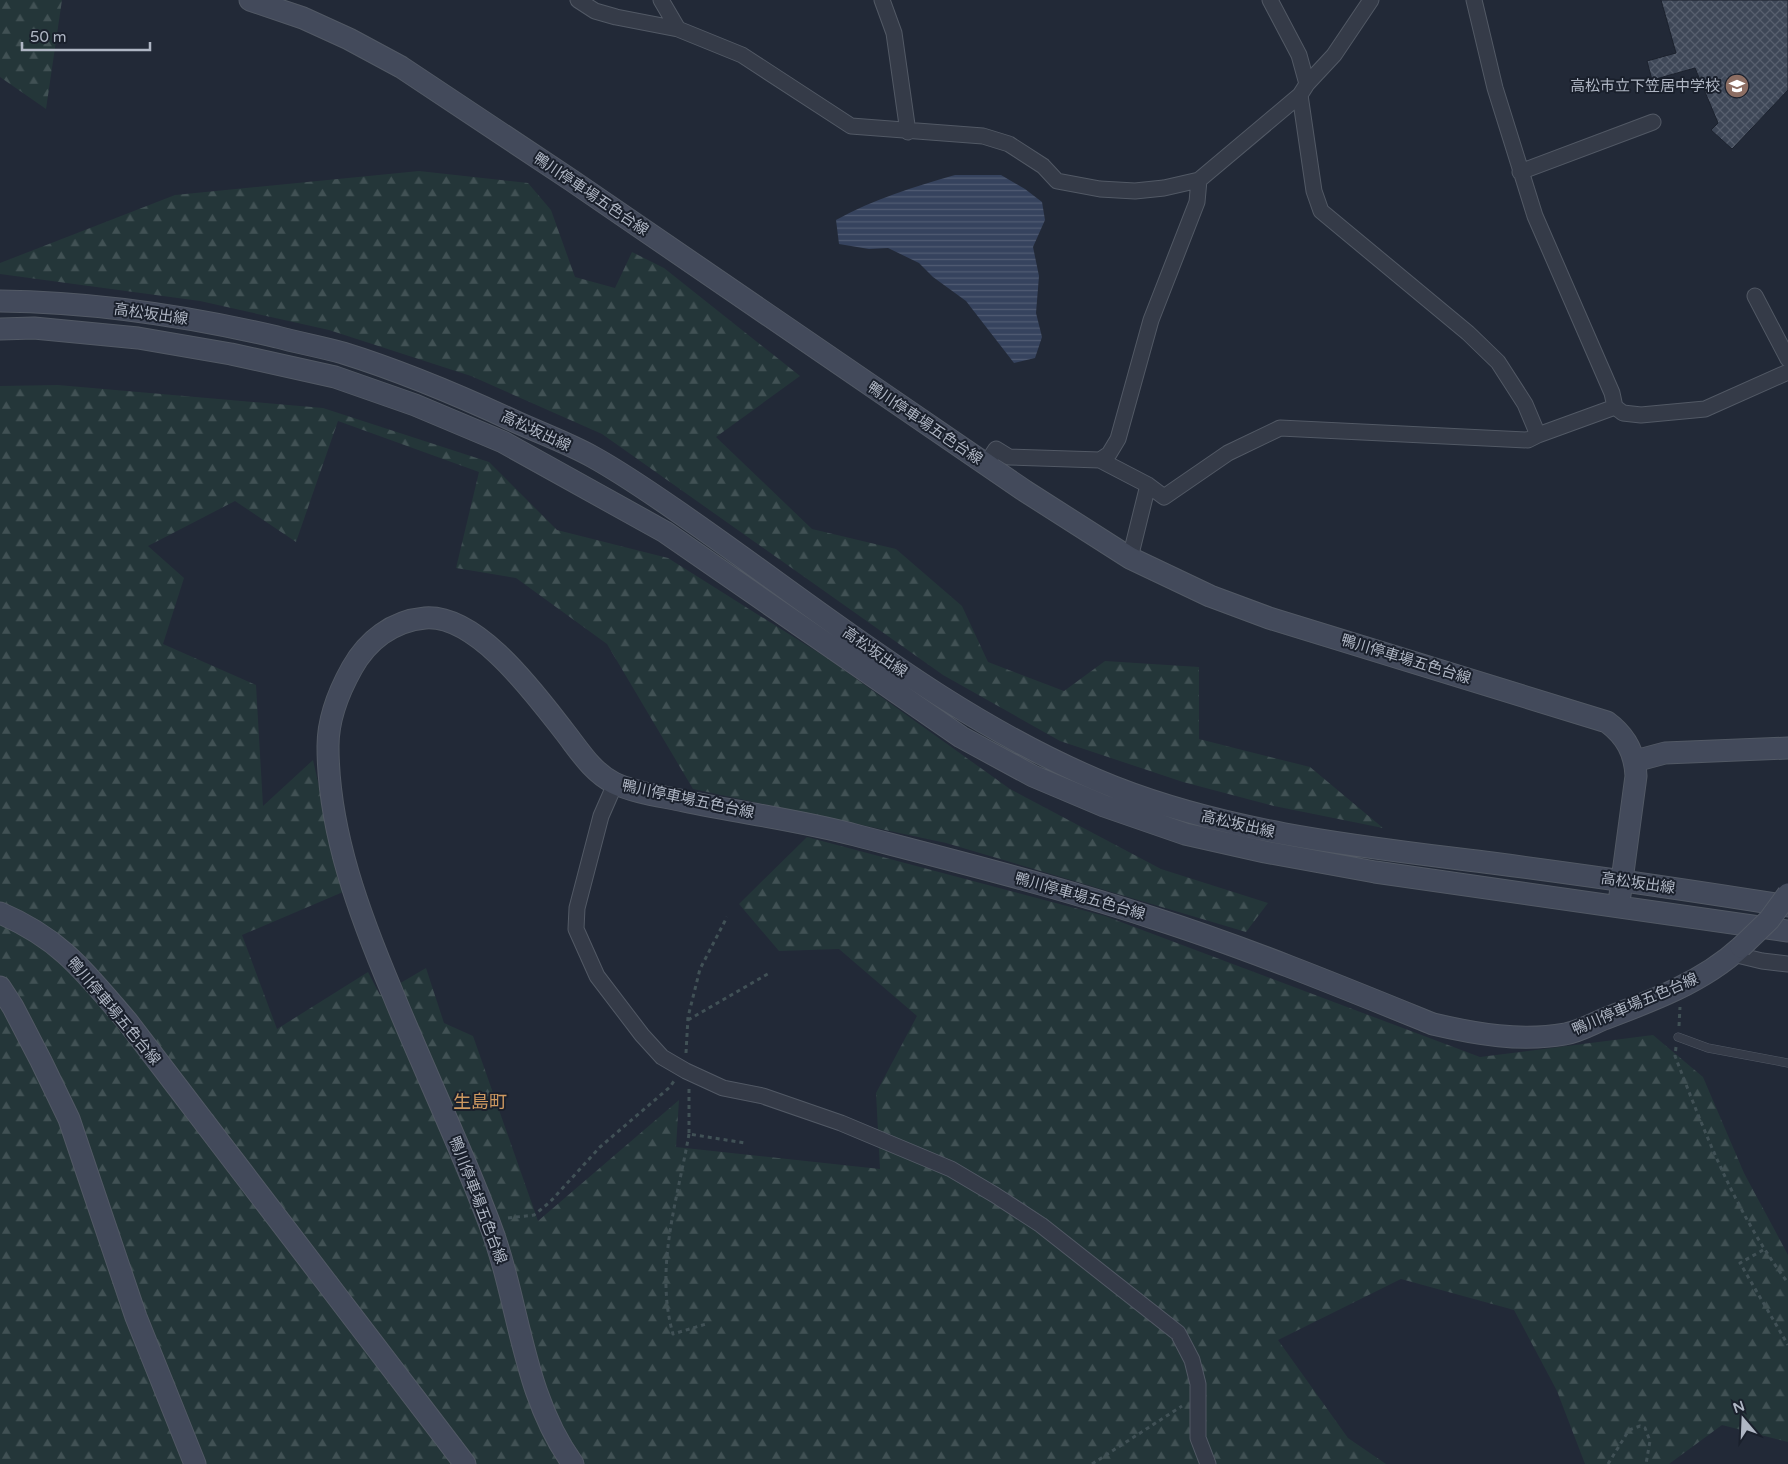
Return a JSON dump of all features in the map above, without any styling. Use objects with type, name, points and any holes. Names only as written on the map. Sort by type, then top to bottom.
[{"type":"main road","name":"鴨川停車場五色台線","points":[[250,0],[310,22],[401,67],[564,175],[986,464],[1130,558],[1210,596],[1270,618],[1597,718],[1618,731],[1636,760]]},
{"type":"main road","name":"高松坂出線","points":[[0,301],[35,301],[136,311],[234,327],[341,352],[425,383],[496,413],[592,456],[673,509],[910,677],[974,718],[1045,755],[1114,787],[1185,811],[1266,831],[1379,849],[1622,881],[1788,906]]},
{"type":"main road","name":"高松坂出線","points":[[0,328],[34,328],[138,338],[231,354],[335,376],[415,405],[503,442],[664,532],[961,737],[1033,776],[1104,806],[1185,834],[1265,852],[1375,872],[1788,931]]},
{"type":"main road","name":"鴨川停車場五色台線","points":[[573,1464],[551,1430],[540,1405],[518,1330],[499,1247],[377,956],[350,882],[337,829],[328,744],[333,707],[344,682],[370,642],[388,629],[429,617],[449,622],[468,631],[487,645],[543,704],[597,772],[615,784],[704,805],[823,826],[1034,882],[1158,919],[1433,1024],[1473,1033],[1522,1038],[1566,1034],[1682,986],[1712,970],[1737,950],[1768,920],[1788,894]]},
{"type":"main road","points":[[1618,908],[1636,776],[1636,760],[1665,753],[1788,748]]},
{"type":"main road","name":"鴨川停車場五色台線","points":[[0,913],[26,924],[56,943],[82,969],[127,1021],[465,1464]]},
{"type":"main road","points":[[0,987],[26,1030],[69,1119],[136,1317],[195,1464]]},
{"type":"street","points":[[578,0],[596,11],[616,17],[678,28],[742,55],[851,126],[908,132],[983,136],[1009,144],[1043,166],[1057,181],[1100,189],[1135,191],[1199,180],[1304,90],[1334,55],[1372,0]]},
{"type":"street","points":[[661,0],[678,28]]},
{"type":"street","points":[[882,0],[894,33],[908,132]]},
{"type":"street","points":[[1270,0],[1299,55],[1314,191],[1320,211],[1468,333],[1498,362],[1525,404],[1538,435]]},
{"type":"street","points":[[1474,0],[1495,88],[1535,216],[1612,393],[1615,407],[1623,413],[1641,415],[1705,409],[1788,372]]},
{"type":"street","points":[[1520,172],[1652,122]]},
{"type":"street","points":[[1100,460],[1109,454],[1118,439],[1151,320],[1197,202],[1199,180]]},
{"type":"street","points":[[1755,296],[1788,358]]},
{"type":"street","points":[[986,464],[996,449],[1009,458],[1100,460],[1148,485],[1164,497],[1228,453],[1280,428],[1402,432],[1528,440],[1615,407]]},
{"type":"street","points":[[1130,558],[1148,485]]},
{"type":"street","points":[[615,784],[600,816],[577,908],[576,929],[597,976],[642,1035],[662,1057],[686,1071],[723,1088],[763,1096],[841,1123],[951,1169],[996,1195],[1041,1225],[1178,1333],[1192,1360],[1198,1384],[1198,1438],[1208,1464]]},
{"type":"street","points":[[1737,950],[1762,961],[1788,964]]},
{"type":"lane","points":[[1678,1037],[1708,1048],[1788,1063]]},
{"type":"path","points":[[706,1324],[673,1334],[669,1319],[667,1276],[675,1196],[683,1170],[689,1134],[689,1081],[686,1071],[688,1021],[700,969],[727,917]]},
{"type":"path","points":[[688,1021],[771,972]]},
{"type":"path","points":[[1682,986],[1675,1056],[1708,1143],[1763,1250],[1788,1283]]},
{"type":"path","points":[[488,1219],[520,1218],[534,1215],[550,1202],[600,1147],[670,1087],[679,1075],[686,1071]]},
{"type":"path","points":[[689,1134],[745,1143]]},
{"type":"path","points":[[1763,1250],[1740,1263],[1788,1345]]},
{"type":"path","points":[[1092,1464],[1198,1396]]},
{"type":"path","points":[[1608,1464],[1629,1430],[1640,1426],[1645,1428],[1650,1440],[1646,1464]]},
{"type":"green space","points":[[0,0],[62,0],[46,109],[0,77]]},
{"type":"green space","points":[[419,171],[528,183],[551,210],[575,277],[615,288],[632,252],[664,268],[800,376],[716,437],[812,529],[896,549],[962,606],[988,662],[1064,691],[1105,661],[1199,667],[1199,739],[1310,767],[1383,828],[1274,806],[1183,782],[1060,741],[943,675],[602,434],[471,376],[329,330],[200,301],[0,274],[0,263],[175,195]]},
{"type":"green space","points":[[58,385],[323,408],[489,462],[557,530],[668,558],[827,658],[1010,789],[1161,869],[1268,903],[1246,932],[946,843],[693,789],[607,644],[516,578],[456,568],[479,472],[338,421],[296,542],[235,501],[148,546],[184,578],[163,644],[256,685],[263,806],[313,760],[343,892],[242,935],[277,1029],[368,972],[380,995],[426,968],[444,1023],[473,1036],[538,1221],[679,1100],[676,1147],[880,1169],[876,1093],[917,1016],[839,949],[779,951],[739,904],[807,837],[1105,916],[1480,1057],[1653,1035],[1703,1077],[1744,1173],[1788,1255],[1788,1442],[1722,1425],[1669,1464],[1585,1464],[1557,1391],[1514,1310],[1401,1279],[1278,1340],[1348,1438],[1386,1464],[0,1464],[0,386]]},
{"type":"water","points":[[955,175],[1001,175],[1025,189],[1042,202],[1045,220],[1033,247],[1039,276],[1036,313],[1042,337],[1035,358],[1014,363],[966,301],[933,277],[919,263],[888,248],[869,249],[839,244],[836,220],[894,194]]},
{"type":"building","name":"高松市立下笠居中学校","points":[[1661,0],[1788,0],[1788,90],[1732,149],[1711,130],[1718,123],[1695,68],[1652,80],[1647,61],[1676,53]]},
{"type":"place","name":"高松市立下笠居中学校","points":[[1737,86]]},
{"type":"district","name":"生島町","points":[[480,1102]]}]
